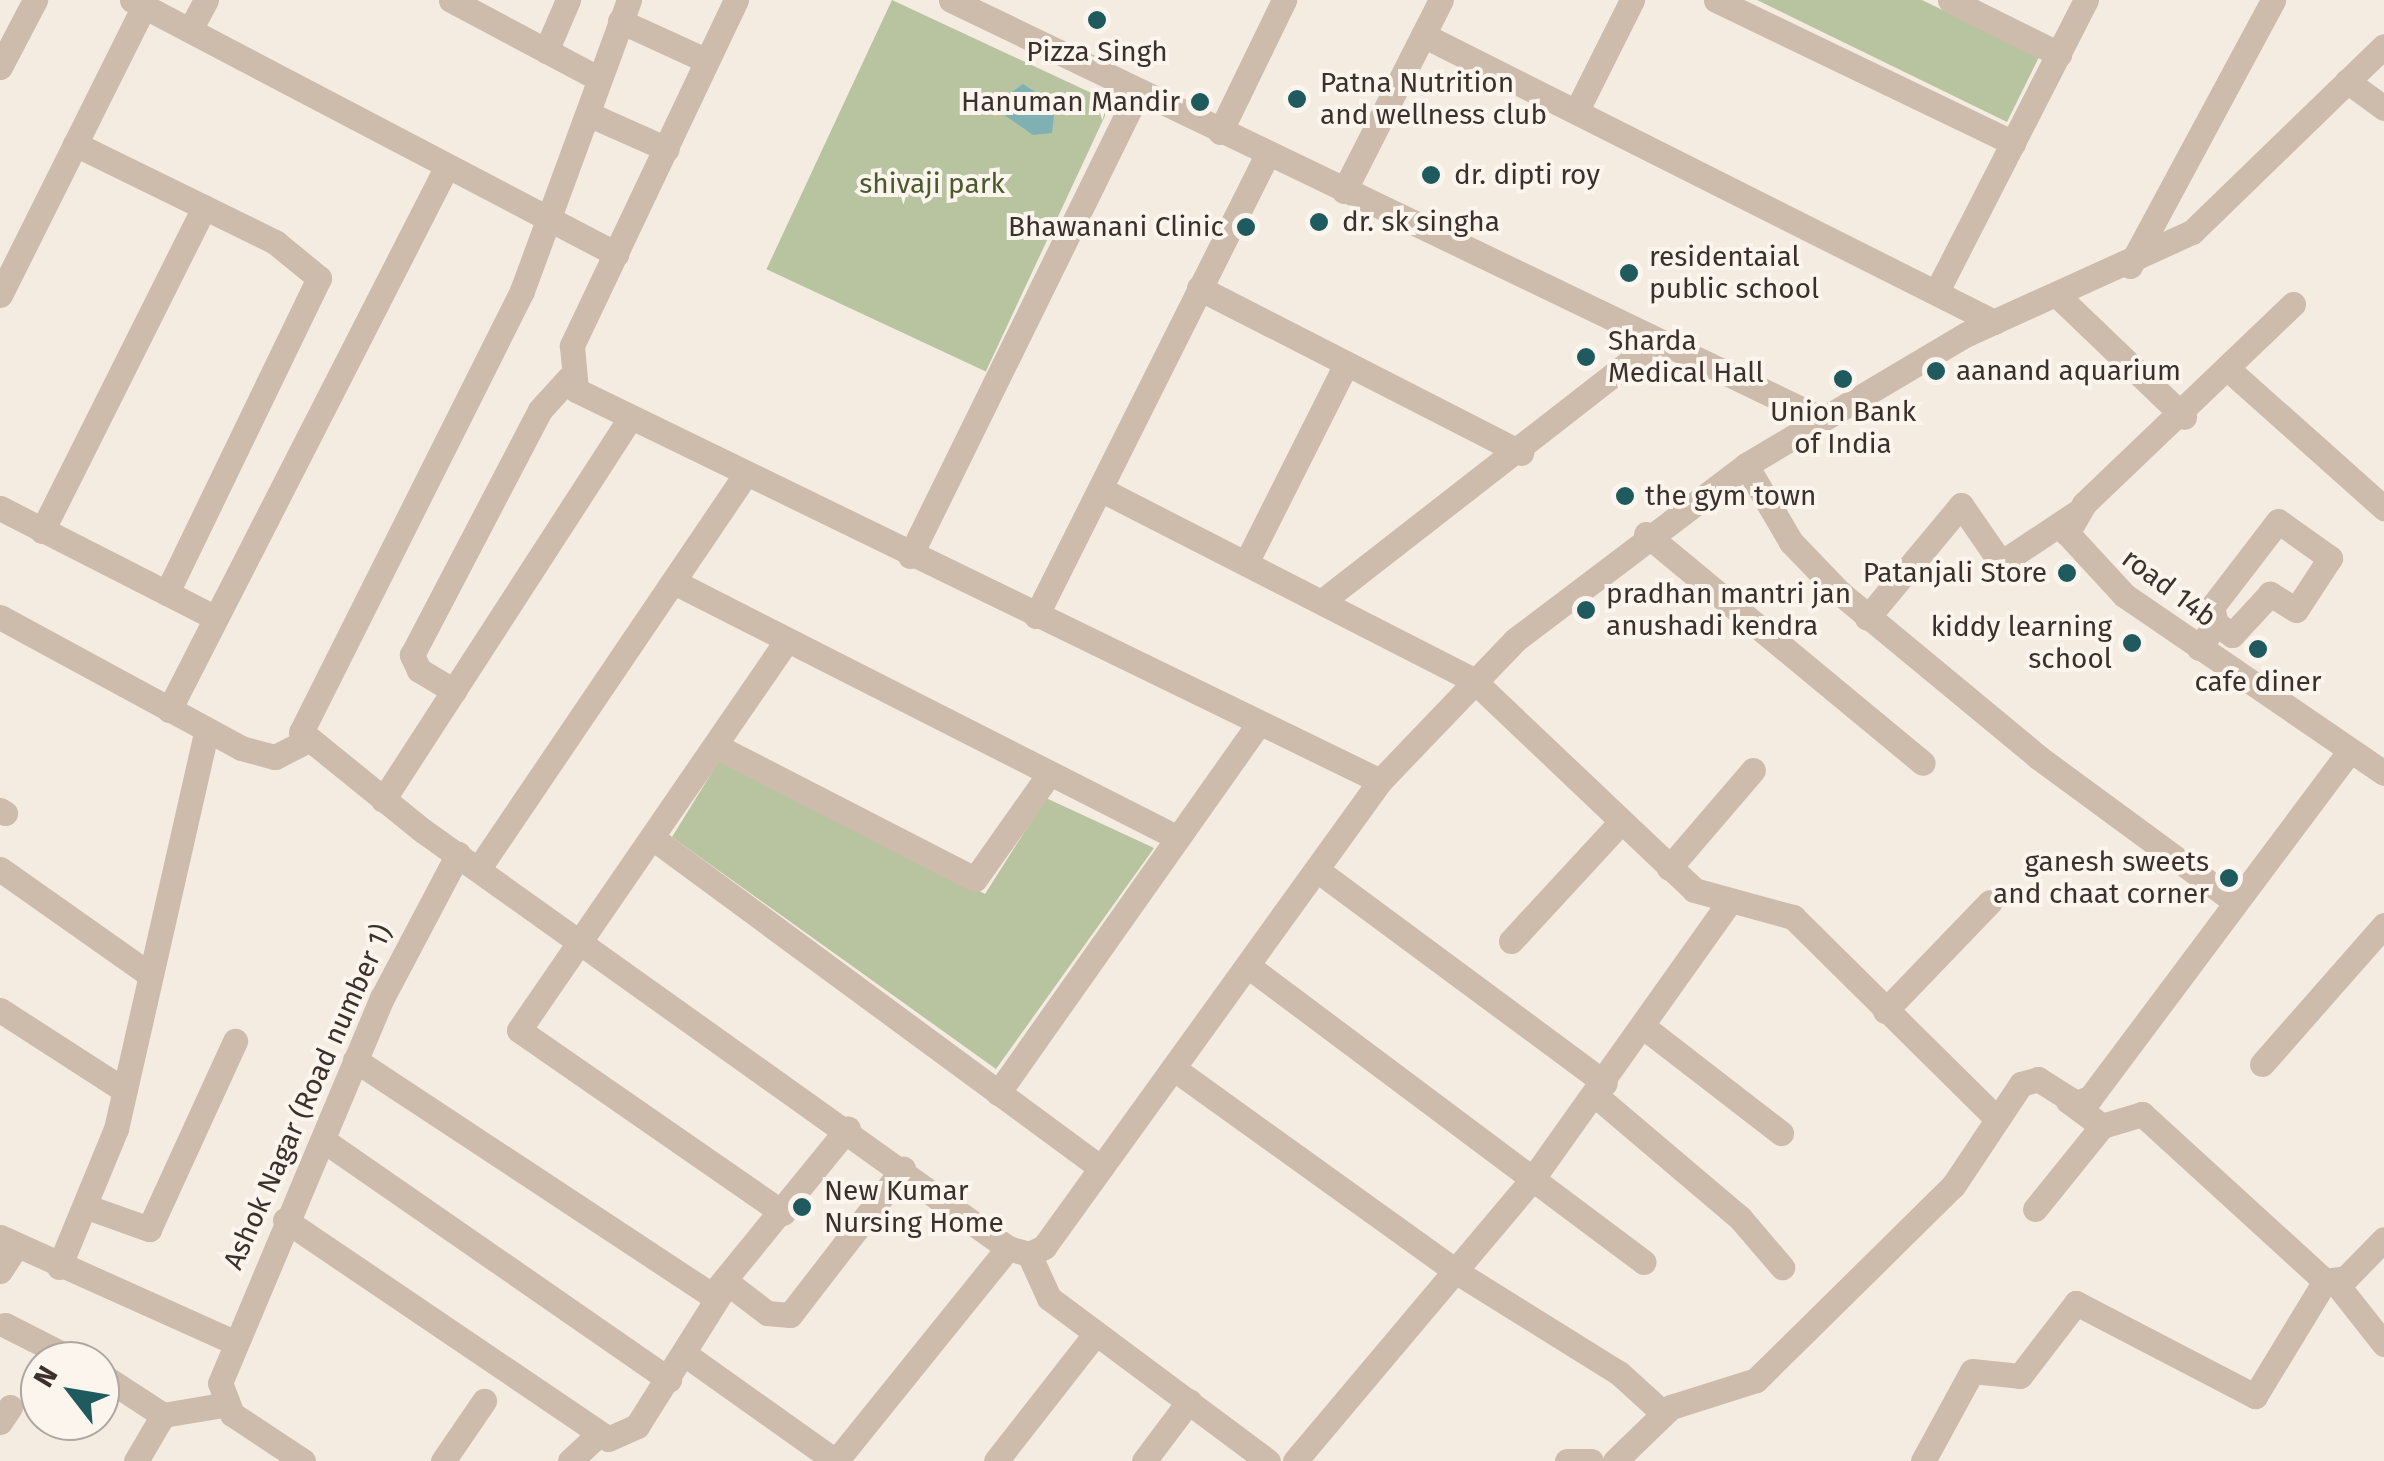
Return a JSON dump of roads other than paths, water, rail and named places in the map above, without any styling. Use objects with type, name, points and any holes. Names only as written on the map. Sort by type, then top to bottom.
[{"type":"street","points":[[0,67],[34,0]]},
{"type":"street","points":[[190,30],[206,0]]},
{"type":"street","points":[[451,0],[598,78]]},
{"type":"street","points":[[546,51],[568,0]]},
{"type":"street","points":[[454,691],[412,655],[540,410],[569,378],[572,346],[736,0]]},
{"type":"street","points":[[950,0],[1822,420]]},
{"type":"street","points":[[1220,132],[1284,0]]},
{"type":"street","points":[[1344,191],[1441,0]]},
{"type":"street","points":[[1576,110],[1632,0]]},
{"type":"street","points":[[1716,0],[2013,144]]},
{"type":"street","points":[[1950,0],[2059,54]]},
{"type":"street","points":[[1936,291],[2086,0]]},
{"type":"street","points":[[2130,266],[2273,0]]},
{"type":"street","points":[[0,295],[75,144],[138,3],[550,228],[616,254]]},
{"type":"street","points":[[705,60],[624,10],[550,228],[302,715],[306,741],[583,944],[1018,1251],[1049,1298],[1265,1460]]},
{"type":"street","points":[[1423,35],[1994,322]]},
{"type":"street","points":[[686,1355],[835,1461],[1018,1251],[1102,1168],[1380,781],[1472,679],[1646,534],[1746,466],[1994,322],[2130,266],[2221,209],[2384,46]]},
{"type":"street","points":[[2348,81],[2384,108]]},
{"type":"street","points":[[910,556],[1138,92]]},
{"type":"street","points":[[588,114],[667,148]]},
{"type":"street","points":[[75,144],[306,262],[320,290],[167,593]]},
{"type":"street","points":[[1036,616],[1267,155]]},
{"type":"street","points":[[169,710],[444,172]]},
{"type":"street","points":[[42,531],[204,207]]},
{"type":"street","points":[[1199,288],[1521,452]]},
{"type":"street","points":[[2056,295],[2184,417]]},
{"type":"street","points":[[1867,618],[1961,505],[2002,562],[2076,513],[2184,417],[2292,304]]},
{"type":"street","points":[[1324,599],[1521,452],[1656,341]]},
{"type":"street","points":[[1247,561],[1346,364]]},
{"type":"street","points":[[2228,370],[2384,508]]},
{"type":"street","points":[[569,378],[586,400],[628,421],[1380,781]]},
{"type":"street","points":[[384,800],[628,421]]},
{"type":"street","points":[[1746,466],[1791,542],[1867,618],[2234,900]]},
{"type":"street","name":"Ashok Nagar (Road number 1)","points":[[222,1405],[224,1370],[234,1342],[355,1060],[469,862],[674,582],[744,476]]},
{"type":"street","points":[[1100,489],[1324,599],[1472,679],[1694,890],[1793,917],[1997,1119]]},
{"type":"street","points":[[0,508],[216,618]]},
{"type":"street","name":"road 14b","points":[[2076,513],[2068,533],[2083,558],[2199,648],[2383,772]]},
{"type":"street","points":[[2199,648],[2216,624],[2212,607],[2278,522],[2330,558],[2296,610],[2270,594],[2232,635],[2216,624]]},
{"type":"street","points":[[1646,534],[1923,763]]},
{"type":"street","points":[[674,582],[784,644],[1178,838]]},
{"type":"street","points":[[0,617],[206,732],[276,758],[306,741]]},
{"type":"street","points":[[783,1212],[519,1030],[583,944],[784,644]]},
{"type":"street","points":[[998,1093],[1260,723]]},
{"type":"street","points":[[59,1267],[90,1208],[124,1090],[206,732]]},
{"type":"street","points":[[716,746],[976,879],[1048,774]]},
{"type":"street","points":[[2068,1101],[2082,1103],[2099,1088],[2234,900],[2350,750]]},
{"type":"street","points":[[1669,868],[1753,770]]},
{"type":"street","points":[[1512,941],[1621,822]]},
{"type":"street","points":[[654,839],[1102,1168]]},
{"type":"street","points":[[0,868],[150,975]]},
{"type":"street","points":[[1317,870],[1600,1089],[1740,1218],[1782,1267]]},
{"type":"street","points":[[1295,1461],[1531,1182],[1646,1028],[1729,902]]},
{"type":"street","points":[[1885,1011],[1990,902]]},
{"type":"street","points":[[2262,1064],[2384,925]]},
{"type":"street","points":[[1248,966],[1531,1182],[1644,1262]]},
{"type":"street","points":[[0,1010],[124,1090]]},
{"type":"street","points":[[1646,1028],[1780,1133]]},
{"type":"street","points":[[90,1208],[149,1229],[236,1041]]},
{"type":"street","points":[[355,1060],[689,1286],[725,1288],[767,1313],[790,1315],[903,1169]]},
{"type":"street","points":[[1174,1068],[1455,1271],[1619,1373],[1662,1412]]},
{"type":"street","points":[[1615,1461],[1662,1412],[1756,1380],[1953,1186],[1997,1119],[2030,1079],[2102,1126]]},
{"type":"street","points":[[2035,1208],[2102,1126],[2142,1114],[2330,1281],[2384,1344]]},
{"type":"street","points":[[284,1220],[598,1435],[628,1435],[686,1355],[725,1288],[848,1128]]},
{"type":"street","points":[[323,1140],[669,1380]]},
{"type":"street","points":[[1923,1461],[1972,1371],[2020,1376],[2076,1304],[2255,1396],[2330,1281],[2384,1239]]},
{"type":"street","points":[[0,1271],[8,1242],[234,1342]]},
{"type":"street","points":[[6,1326],[36,1341]]},
{"type":"street","points":[[996,1461],[1096,1333]]},
{"type":"street","points":[[120,1387],[163,1415],[222,1405],[303,1461]]},
{"type":"street","points":[[443,1461],[484,1401]]},
{"type":"street","points":[[1144,1461],[1189,1401]]},
{"type":"street","points":[[136,1461],[163,1415]]},
{"type":"street","points":[[570,1461],[598,1435]]},
{"type":"street","points":[[1567,1461],[1590,1461]]},
{"type":"water","points":[[1023,84],[1055,105],[1052,133],[1033,135],[1003,114],[1001,100]]},
{"type":"place","name":"Pizza Singh","points":[[1097,20]]},
{"type":"place","name":"Patna Nutrition and wellness club","points":[[1297,99]]},
{"type":"place","name":"Hanuman Mandir","points":[[1200,102]]},
{"type":"place","name":"dr. dipti roy","points":[[1431,175]]},
{"type":"place","name":"dr. sk singha","points":[[1319,222]]},
{"type":"place","name":"Bhawanani Clinic","points":[[1246,227]]},
{"type":"place","name":"residentaial public school","points":[[1629,273]]},
{"type":"place","name":"Sharda Medical Hall","points":[[1586,357]]},
{"type":"place","name":"aanand aquarium","points":[[1936,371]]},
{"type":"place","name":"Union Bank of India","points":[[1843,379]]},
{"type":"place","name":"the gym town","points":[[1625,496]]},
{"type":"place","name":"Patanjali Store","points":[[2067,573]]},
{"type":"place","name":"pradhan mantri jan anushadi kendra","points":[[1586,610]]},
{"type":"place","name":"kiddy learning school","points":[[2132,643]]},
{"type":"place","name":"cafe diner","points":[[2258,649]]},
{"type":"place","name":"ganesh sweets and chaat corner","points":[[2229,878]]},
{"type":"place","name":"New Kumar Nursing Home","points":[[802,1207]]},
{"type":"park label","name":"shivaji park","points":[[932,184]]}]
